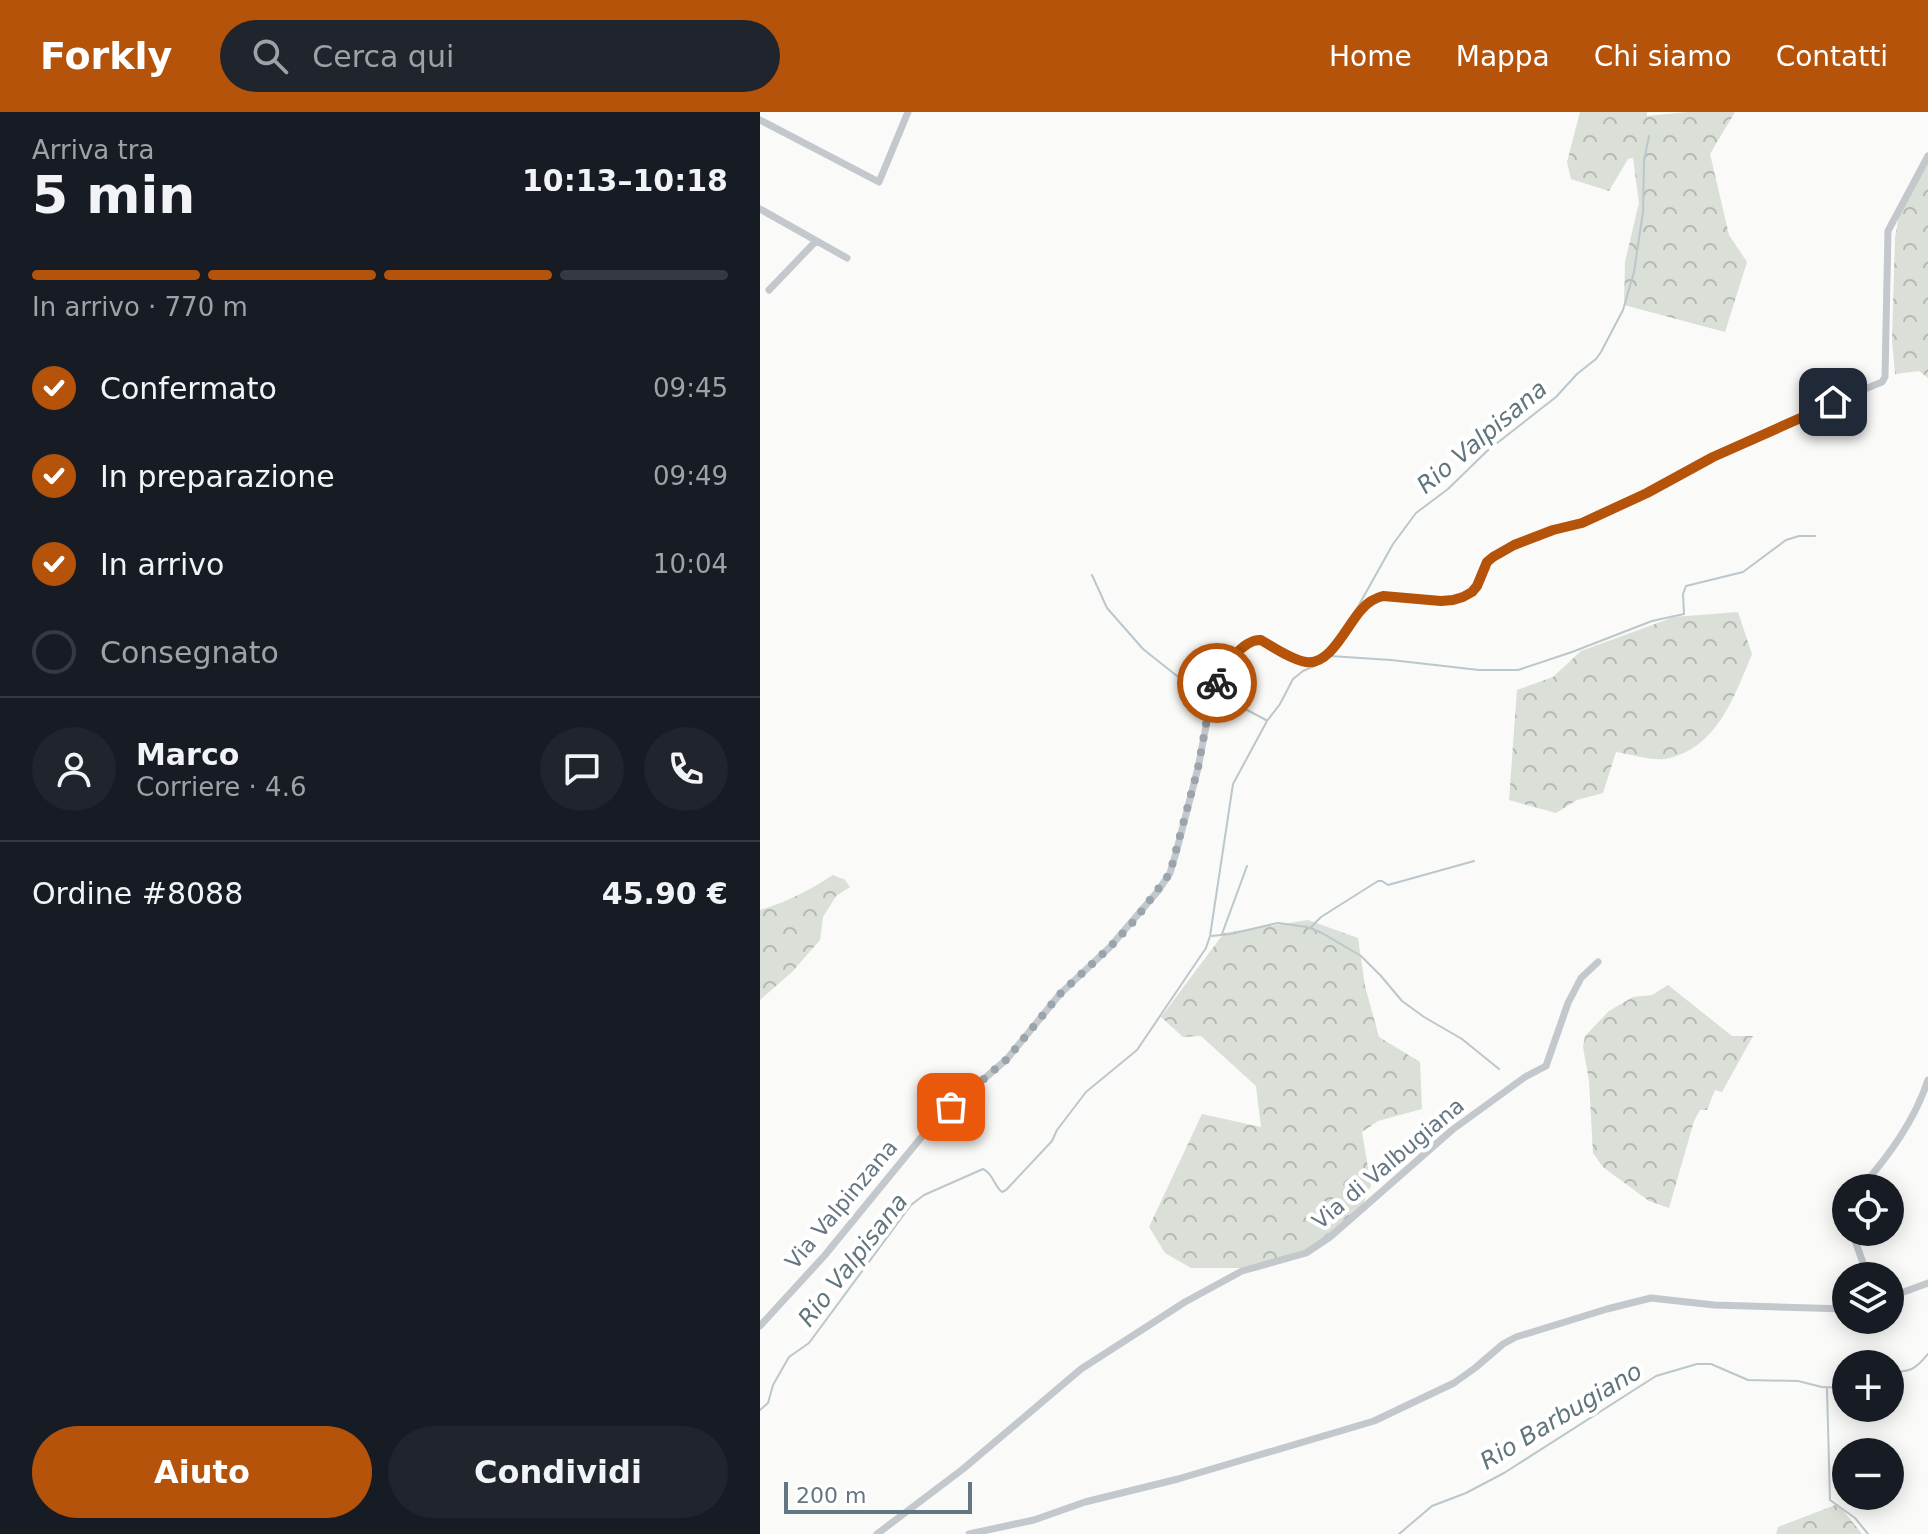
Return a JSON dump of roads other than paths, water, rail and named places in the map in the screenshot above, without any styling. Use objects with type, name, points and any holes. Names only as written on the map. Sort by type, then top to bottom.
[{"type":"street","points":[[760,120],[879,182],[908,112]]},
{"type":"street","name":"Via Valpinzana","points":[[760,1326],[825,1255],[933,1123],[1007,1059],[1060,994],[1110,947],[1158,891],[1170,873],[1176,853],[1198,768],[1213,690],[1244,646],[1261,640],[1300,661],[1313,662],[1339,642],[1360,611],[1378,597],[1447,601],[1463,597],[1477,586],[1487,562],[1514,545],[1582,523],[1647,493],[1713,457],[1882,382],[1885,377],[1888,231],[1928,156]]},
{"type":"street","points":[[760,209],[847,258]]},
{"type":"street","points":[[769,290],[816,241]]},
{"type":"street","name":"Via di Valbugiana","points":[[877,1534],[963,1469],[1081,1369],[1185,1302],[1242,1271],[1306,1253],[1330,1237],[1452,1130],[1525,1077],[1546,1066],[1568,1003],[1581,978],[1598,962]]},
{"type":"street","points":[[1873,1174],[1914,1115],[1928,1080]]},
{"type":"street","points":[[1904,1292],[1928,1283]]},
{"type":"street","points":[[969,1534],[1034,1520],[1085,1502],[1178,1479],[1374,1421],[1454,1383],[1516,1337],[1607,1309],[1656,1298],[1714,1305],[1832,1309]]},
{"type":"waterway","name":"Rio Valpisana","points":[[1355,612],[1393,544],[1416,513],[1448,489],[1487,451],[1556,397],[1601,352],[1623,310],[1634,272],[1649,136]]},
{"type":"waterway","points":[[1330,656],[1479,670],[1518,670],[1652,621],[1684,614],[1683,594],[1686,586],[1743,572],[1786,540],[1815,536]]},
{"type":"waterway","points":[[1092,575],[1107,608],[1143,649],[1177,676],[1209,691]]},
{"type":"waterway","name":"Rio Valpisana","points":[[760,1410],[768,1403],[773,1385],[789,1357],[809,1343],[911,1205],[924,1195],[983,1169],[1002,1192],[1006,1190],[1052,1141],[1086,1092],[1137,1050],[1206,948],[1233,784],[1293,679],[1321,663]]},
{"type":"waterway","points":[[1215,693],[1266,720]]},
{"type":"waterway","points":[[1311,927],[1321,917],[1378,881],[1388,885],[1474,861]]},
{"type":"waterway","points":[[1222,934],[1247,866]]},
{"type":"waterway","points":[[1212,936],[1278,923],[1307,927],[1322,933],[1361,956],[1402,1001],[1462,1039],[1499,1069]]},
{"type":"waterway","name":"Rio Barbugiano","points":[[1904,1371],[1912,1369],[1928,1354]]},
{"type":"waterway","name":"Rio Barbugiano","points":[[1399,1534],[1432,1506],[1504,1473],[1656,1376],[1697,1364],[1711,1364],[1748,1380],[1798,1381],[1832,1387]]},
{"type":"waterway","points":[[1827,1389],[1830,1500],[1855,1518],[1868,1534]]}]
